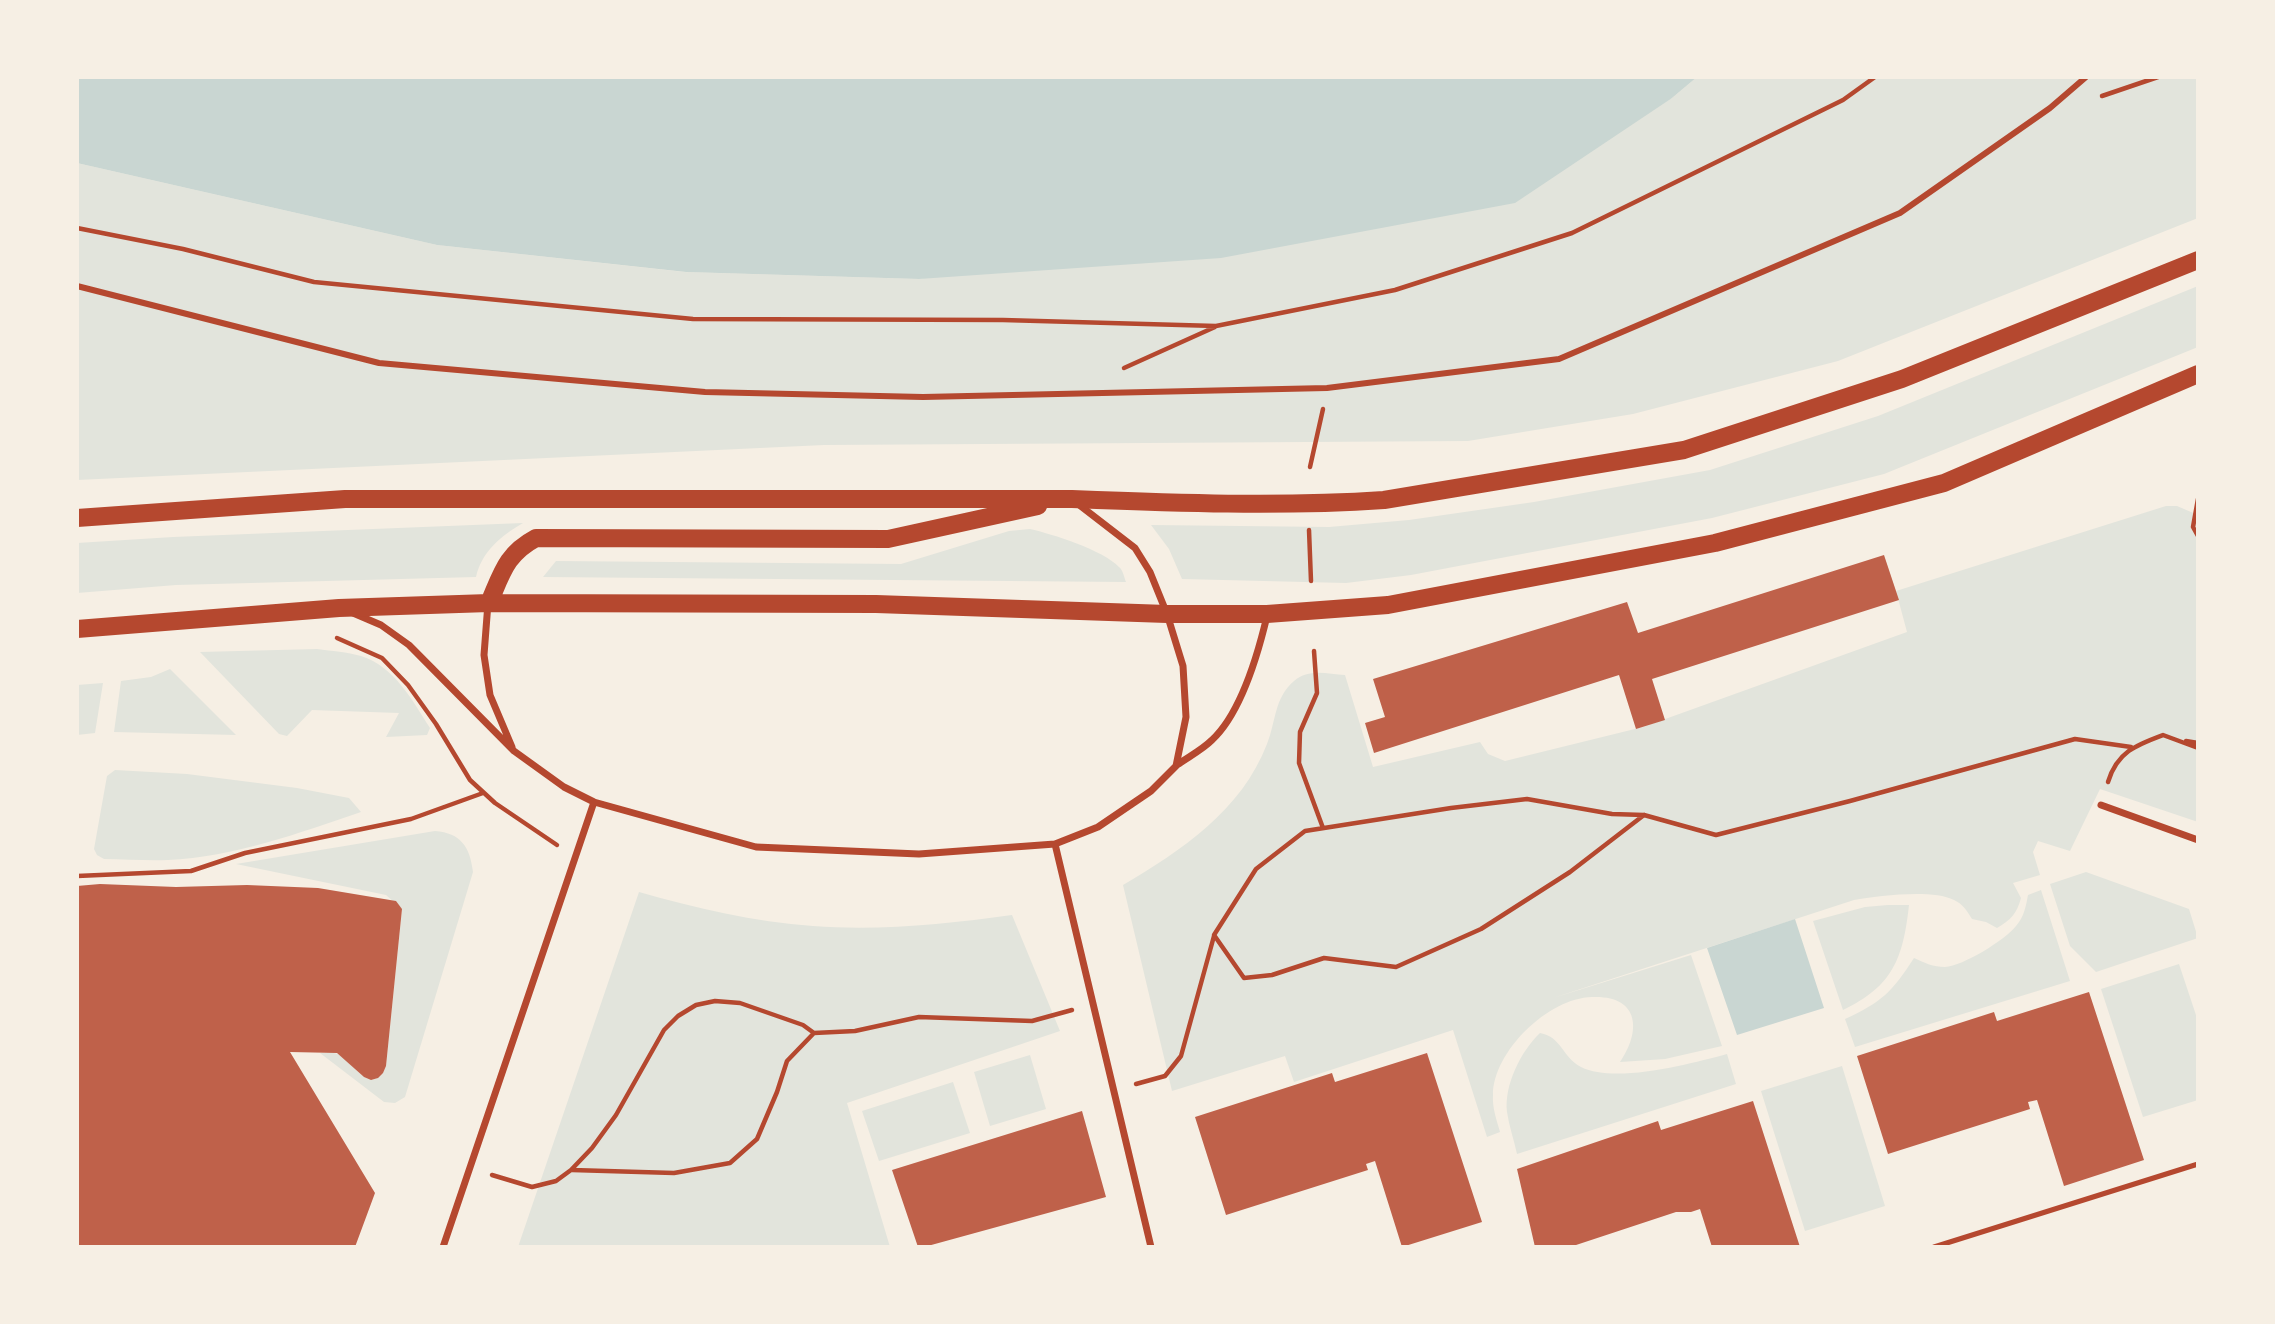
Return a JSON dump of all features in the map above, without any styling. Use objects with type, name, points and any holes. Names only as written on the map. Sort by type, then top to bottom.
[{"type":"main road","points":[[77,518],[345,499],[1072,499],[1336,503],[1384,500],[1684,450],[1902,379],[2198,260]]},
{"type":"main road","points":[[77,629],[339,608],[489,603],[876,604],[1167,614],[1267,614],[1388,606],[1728,540],[1944,483],[2198,374]]},
{"type":"main road","points":[[489,603],[507,561],[521,546],[536,538],[888,539],[1072,499]]},
{"type":"street","points":[[77,286],[379,363],[705,392],[923,397],[1327,388],[1559,359],[1900,213],[2050,108],[2085,77]]},
{"type":"street","points":[[1072,499],[1135,548],[1150,572],[1167,614],[1184,666],[1186,717],[1176,766]]},
{"type":"street","points":[[489,603],[484,655],[490,695],[514,751]]},
{"type":"street","points":[[339,608],[381,625],[410,645],[514,751],[564,787],[594,802],[756,847],[919,853],[1055,844],[1098,827],[1151,791],[1176,766],[1212,740],[1231,717],[1253,665],[1267,614]]},
{"type":"street","points":[[443,1247],[594,802]]},
{"type":"street","points":[[2101,805],[2198,840]]},
{"type":"street","points":[[1055,844],[1151,1247]]},
{"type":"lane","points":[[1934,1247],[2198,1164]]},
{"type":"path","points":[[1116,371],[1216,326],[1395,290],[1572,233],[1843,100],[1875,77]]},
{"type":"path","points":[[77,228],[183,249],[314,282],[693,319],[1003,320],[1216,326]]},
{"type":"path","points":[[1310,467],[1327,388]]},
{"type":"path","points":[[2198,499],[2193,527],[2198,536]]},
{"type":"path","points":[[1308,527],[1311,581]]},
{"type":"path","points":[[329,635],[382,658],[408,685],[436,724],[470,780],[538,834],[576,857]]},
{"type":"path","points":[[1314,651],[1317,693],[1300,732],[1299,763],[1323,829]]},
{"type":"path","points":[[1165,1076],[1181,1056],[1214,935],[1256,869],[1305,831],[1527,799],[1612,814],[1644,815],[1716,835],[2075,739],[2131,747],[2163,735],[2198,746]]},
{"type":"path","points":[[2101,805],[2111,772],[2131,747]]},
{"type":"path","points":[[77,876],[191,871],[245,853],[411,819],[483,793]]},
{"type":"path","points":[[1214,935],[1244,978],[1272,975],[1324,958],[1396,967],[1481,929],[1570,872],[1644,815]]},
{"type":"path","points":[[470,1169],[532,1187],[556,1181],[592,1148],[616,1115],[664,1030],[678,1016],[696,1005],[715,1001],[740,1003],[803,1025],[814,1033],[855,1031],[919,1017],[1032,1021],[1093,1004]]},
{"type":"path","points":[[571,1170],[674,1173],[730,1163],[757,1139],[787,1061],[814,1033]]},
{"type":"shaded area","points":[[77,77],[1697,77],[1672,98],[1515,203],[1221,258],[919,279],[686,272],[437,245],[77,163]]},
{"type":"shaded area","points":[[1697,77],[2198,77],[2198,218],[1838,361],[1633,414],[1468,441],[824,445],[77,480],[77,163],[437,245],[685,272],[919,279],[1672,98]]},
{"type":"shaded area","points":[[2198,286],[2198,347],[1884,474],[1712,518],[1411,575],[1346,583],[1182,579],[1169,549],[1151,525],[1329,527],[1409,520],[1534,502],[1710,470],[1878,416]]},
{"type":"shaded area","points":[[2166,506],[2177,506],[2198,515],[2198,822],[2100,789],[2070,851],[2038,841],[2033,852],[2040,875],[2013,883],[2021,898],[2013,916],[1997,928],[1972,919],[1960,904],[1944,897],[1905,894],[1854,900],[1553,998],[1691,955],[1722,1046],[1665,1059],[1620,1062],[1632,1038],[1632,1017],[1627,1008],[1608,998],[1575,1000],[1541,1017],[1513,1045],[1502,1062],[1495,1078],[1493,1095],[1500,1132],[1487,1137],[1453,1030],[1294,1082],[1285,1056],[1172,1091],[1123,885],[1188,843],[1226,809],[1256,768],[1283,695],[1300,677],[1318,673],[1345,675],[1373,767],[1480,742],[1488,754],[1505,761],[1643,727],[1907,632],[1896,591]]},
{"type":"shaded area","points":[[523,523],[494,545],[483,559],[476,577],[176,585],[77,593],[77,543]]},
{"type":"shaded area","points":[[1030,529],[1064,539],[1101,555],[1120,568],[1126,582],[543,577],[556,561],[901,564],[1009,531]]},
{"type":"shaded area","points":[[317,649],[361,656],[384,668],[402,686],[416,706],[430,728],[427,735],[386,737],[399,713],[312,710],[287,736],[279,734],[200,652]]},
{"type":"shaded area","points":[[170,669],[236,735],[114,732],[121,681],[151,677]]},
{"type":"shaded area","points":[[103,683],[95,733],[77,735],[77,685]]},
{"type":"shaded area","points":[[115,770],[187,774],[297,788],[349,798],[361,812],[266,843],[217,854],[168,860],[104,859],[97,855],[94,849],[107,776]]},
{"type":"shaded area","points":[[435,831],[458,838],[463,843],[473,872],[405,1097],[395,1103],[384,1102],[320,1053],[338,1054],[368,1079],[380,1075],[386,1066],[402,909],[386,895],[236,864]]},
{"type":"shaded area","points":[[2086,872],[2189,909],[2198,938],[2096,972],[2070,946],[2050,884]]},
{"type":"shaded area","points":[[2041,890],[2070,981],[1855,1047],[1845,1019],[1885,995],[1914,958],[1945,967],[1972,957],[2011,932],[2023,915],[2028,895]]},
{"type":"shaded area","points":[[639,892],[725,914],[813,926],[913,926],[1012,915],[1060,1031],[847,1103],[890,1247],[518,1247]]},
{"type":"shaded area","points":[[1909,905],[1899,956],[1874,991],[1843,1010],[1813,921],[1865,907]]},
{"type":"shaded area","points":[[1795,919],[1824,1008],[1737,1035],[1707,948]]},
{"type":"shaded area","points":[[2179,964],[2198,1021],[2198,1100],[2143,1117],[2101,989]]},
{"type":"shaded area","points":[[1540,1033],[1558,1043],[1581,1067],[1613,1074],[1653,1071],[1727,1054],[1736,1084],[1517,1154],[1507,1112],[1508,1091],[1520,1059]]},
{"type":"shaded area","points":[[1030,1055],[1046,1109],[990,1126],[974,1072]]},
{"type":"shaded area","points":[[1842,1066],[1885,1206],[1805,1231],[1761,1091]]},
{"type":"shaded area","points":[[953,1082],[970,1133],[879,1161],[862,1111]]},
{"type":"building","points":[[1884,555],[1899,600],[1652,679],[1665,720],[1636,729],[1619,675],[1374,753],[1365,723],[1385,717],[1373,679],[1627,602],[1638,633]]},
{"type":"building","points":[[100,884],[318,888],[396,901],[402,909],[386,1066],[383,1073],[371,1080],[337,1053],[290,1052],[375,1193],[355,1247],[77,1247],[77,886]]},
{"type":"building","points":[[2089,992],[2144,1160],[2064,1186],[2037,1100],[2028,1102],[2030,1109],[1888,1154],[1857,1056],[1994,1012],[1997,1021]]},
{"type":"building","points":[[1427,1053],[1482,1222],[1402,1247],[1375,1161],[1366,1164],[1368,1170],[1226,1215],[1195,1117],[1332,1073],[1335,1082]]},
{"type":"building","points":[[1753,1101],[1800,1247],[1712,1247],[1700,1209],[1676,1212],[1570,1247],[1535,1247],[1517,1169],[1658,1121],[1661,1130]]},
{"type":"building","points":[[1082,1111],[1106,1197],[918,1247],[892,1170]]}]
